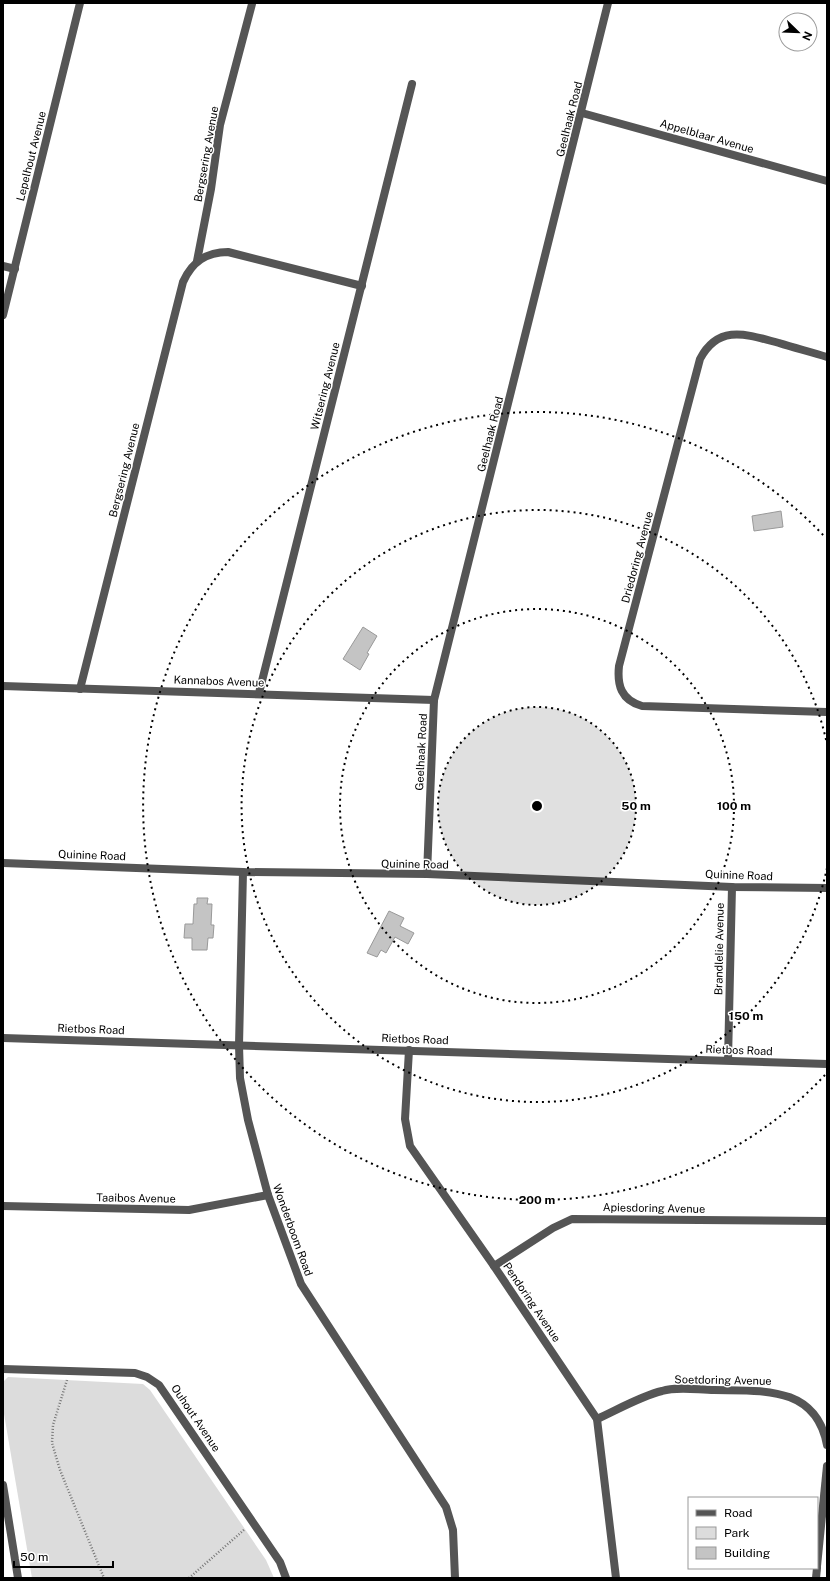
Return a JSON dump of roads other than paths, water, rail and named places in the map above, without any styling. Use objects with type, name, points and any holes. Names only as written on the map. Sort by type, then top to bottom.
[{"type":"street","name":"Lepelhout Avenue","points":[[3,315],[80,3]]},
{"type":"street","name":"Bergsering Avenue","points":[[80,688],[183,282],[192,266],[197,261],[212,189],[220,125],[253,3]]},
{"type":"street","name":"Geelhaak Road","points":[[427,874],[434,700],[582,113],[608,3]]},
{"type":"street","name":"Witsering Avenue","points":[[259,693],[412,84]]},
{"type":"street","name":"Appelblaar Avenue","points":[[582,113],[827,181]]},
{"type":"street","points":[[197,261],[210,254],[228,252],[362,286]]},
{"type":"street","points":[[3,266],[15,269]]},
{"type":"street","name":"Driedoring Avenue","points":[[827,357],[742,334],[724,336],[715,341],[704,352],[700,359],[619,666],[618,680],[624,696],[635,704],[642,706],[827,712]]},
{"type":"street","name":"Kannabos Avenue","points":[[3,686],[259,693],[434,700]]},
{"type":"street","name":"Quinine Road","points":[[3,862],[243,872],[427,874],[732,887],[827,888]]},
{"type":"street","name":"Wonderboom Road","points":[[243,872],[239,1045],[242,1092],[268,1195],[301,1284],[446,1508],[453,1530],[455,1578]]},
{"type":"street","name":"Brandlelie Avenue","points":[[728,1060],[732,887]]},
{"type":"street","name":"Rietbos Road","points":[[3,1038],[827,1064]]},
{"type":"street","name":"Pendoring Avenue","points":[[409,1050],[405,1119],[410,1146],[494,1266],[597,1419],[616,1578]]},
{"type":"street","name":"Taaibos Avenue","points":[[3,1206],[189,1210],[268,1195]]},
{"type":"street","name":"Apiesdoring Avenue","points":[[494,1266],[553,1228],[572,1219],[827,1221]]},
{"type":"street","name":"Ouhout Avenue","points":[[3,1369],[135,1373],[147,1377],[159,1385],[280,1562],[286,1578]]},
{"type":"street","name":"Soetdoring Avenue","points":[[597,1419],[662,1390],[767,1391],[793,1396],[803,1403],[819,1424],[825,1435],[827,1445]]},
{"type":"street","points":[[818,1557],[827,1466]]},
{"type":"street","points":[[3,1485],[18,1578]]}]
